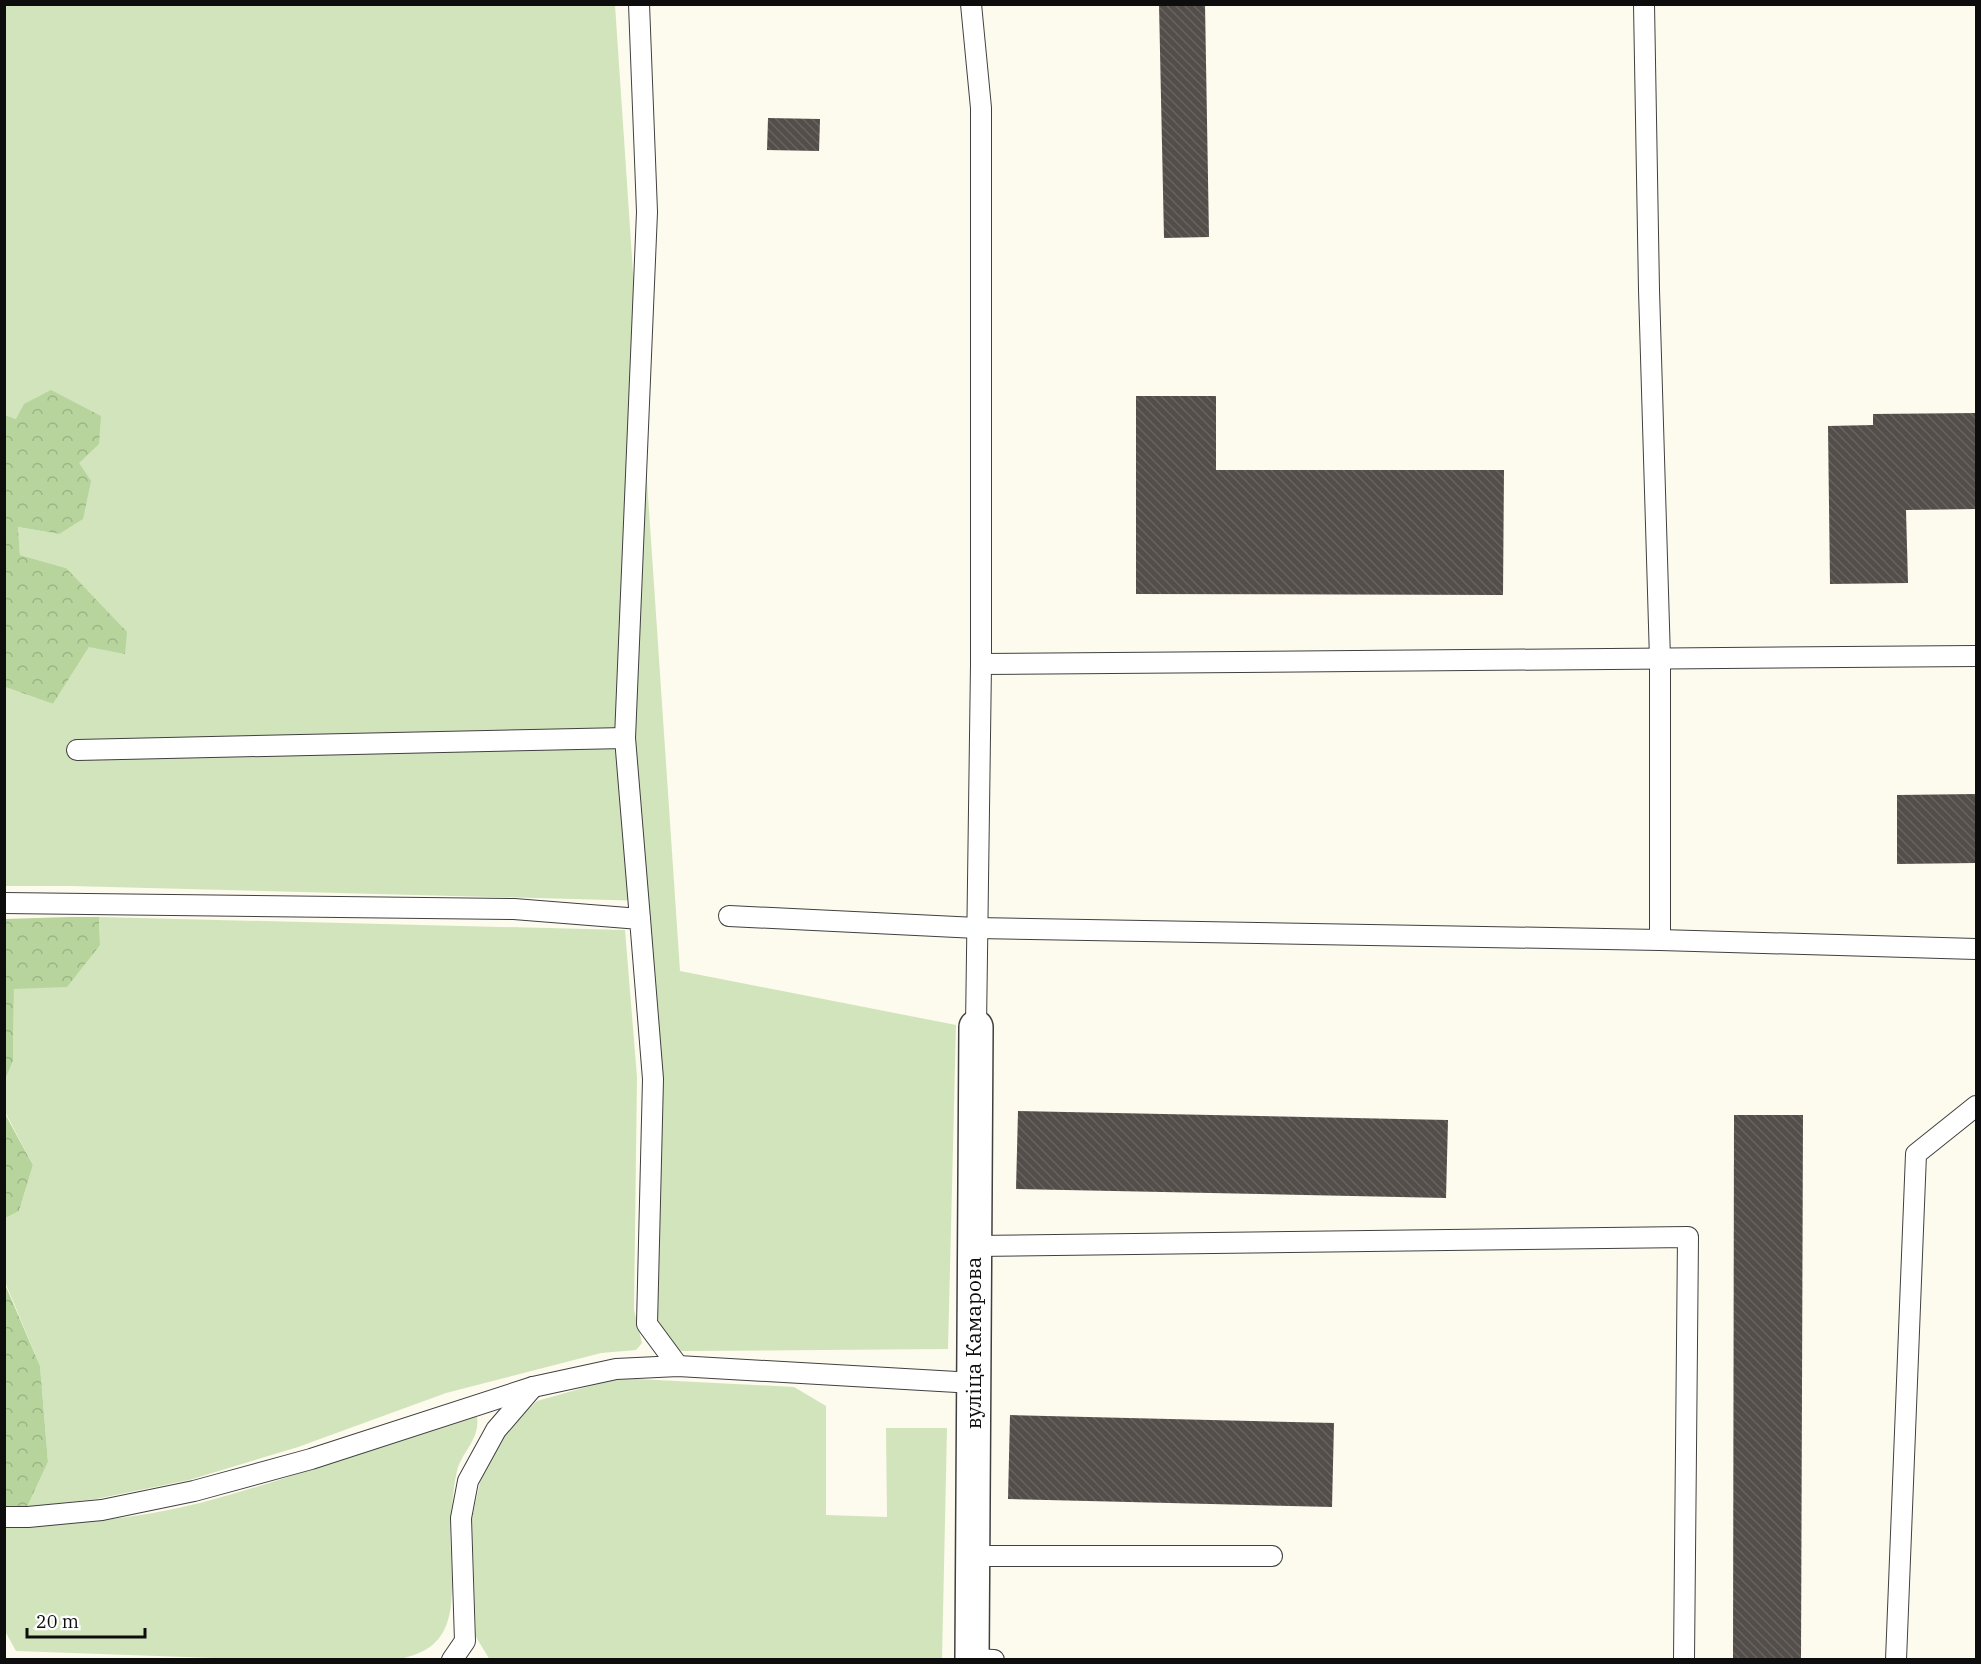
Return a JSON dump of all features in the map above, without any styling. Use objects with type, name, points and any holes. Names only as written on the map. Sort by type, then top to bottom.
[{"type":"street","name":"вуліца Камарова","points":[[972,1659],[976,1026]]},
{"type":"lane","points":[[639,4],[647,212],[625,738],[653,1079],[647,1324],[678,1366]]},
{"type":"lane","points":[[971,4],[981,108],[981,664],[976,1026]]},
{"type":"lane","points":[[1644,4],[1649,290],[1660,659],[1660,940]]},
{"type":"lane","points":[[981,664],[1977,656]]},
{"type":"lane","points":[[76,750],[625,738]]},
{"type":"lane","points":[[4,903],[514,909],[640,919]]},
{"type":"lane","points":[[729,916],[977,928],[1660,940],[1977,949]]},
{"type":"lane","points":[[1896,1659],[1916,1154],[1977,1106]]},
{"type":"lane","points":[[975,1246],[1688,1237],[1684,1659]]},
{"type":"lane","points":[[4,1517],[102,1510],[194,1491],[311,1459],[533,1387],[616,1369],[678,1366],[974,1383]]},
{"type":"lane","points":[[453,1659],[465,1641],[461,1518],[468,1481],[496,1430],[533,1387]]},
{"type":"lane","points":[[972,1556],[1272,1556]]},
{"type":"lane","points":[[972,1659],[994,1659]]},
{"type":"green space","points":[[5,5],[615,5],[680,971],[956,1025],[948,1349],[681,1351],[664,1334],[654,1311],[658,1074],[649,901],[5,886],[5,687],[53,704],[89,647],[66,568],[20,555],[18,527],[59,534],[16,419],[5,415]]},
{"type":"green space","points":[[51,390],[101,416],[99,444],[79,463],[91,481],[83,519],[59,534],[18,527],[20,555],[66,568],[127,632],[125,654],[89,647],[53,704],[5,687],[4,689],[5,415],[16,419],[24,404]]},
{"type":"green space","points":[[99,917],[625,930],[637,1077],[634,1310],[642,1343],[636,1350],[601,1353],[446,1393],[298,1447],[189,1480],[96,1499],[27,1507],[48,1462],[40,1366],[5,1282],[4,1218],[19,1211],[33,1165],[5,1112],[5,1080],[13,1061],[14,989],[100,945]]},
{"type":"green space","points":[[99,917],[100,945],[67,987],[14,989],[13,1061],[5,1080],[5,919]]},
{"type":"green space","points":[[4,1112],[33,1165],[19,1211],[5,1218]]},
{"type":"green space","points":[[4,1282],[40,1366],[48,1462],[27,1507],[5,1507]]},
{"type":"green space","points":[[618,1378],[794,1387],[826,1406],[826,1515],[887,1517],[886,1428],[947,1428],[942,1659],[490,1660],[476,1637],[472,1518],[480,1482],[504,1433],[537,1401]]},
{"type":"green space","points":[[469,1414],[477,1417],[477,1424],[474,1437],[458,1467],[455,1484],[450,1527],[451,1606],[443,1632],[423,1651],[397,1660],[273,1660],[16,1651],[5,1631],[4,1526],[102,1520],[176,1509],[302,1473]]},
{"type":"building","points":[[1159,4],[1205,4],[1209,237],[1164,238]]},
{"type":"building","points":[[768,118],[820,119],[819,151],[767,150]]},
{"type":"building","points":[[1136,396],[1216,396],[1216,470],[1504,470],[1503,595],[1136,594]]},
{"type":"building","points":[[1976,413],[1976,509],[1906,510],[1908,583],[1830,584],[1828,426],[1873,425],[1873,414]]},
{"type":"building","points":[[1976,794],[1976,863],[1897,864],[1897,795]]},
{"type":"building","points":[[1018,1111],[1448,1120],[1446,1198],[1016,1189]]},
{"type":"building","points":[[1734,1115],[1803,1115],[1801,1659],[1733,1658]]},
{"type":"building","points":[[1010,1415],[1334,1423],[1332,1507],[1008,1499]]}]
